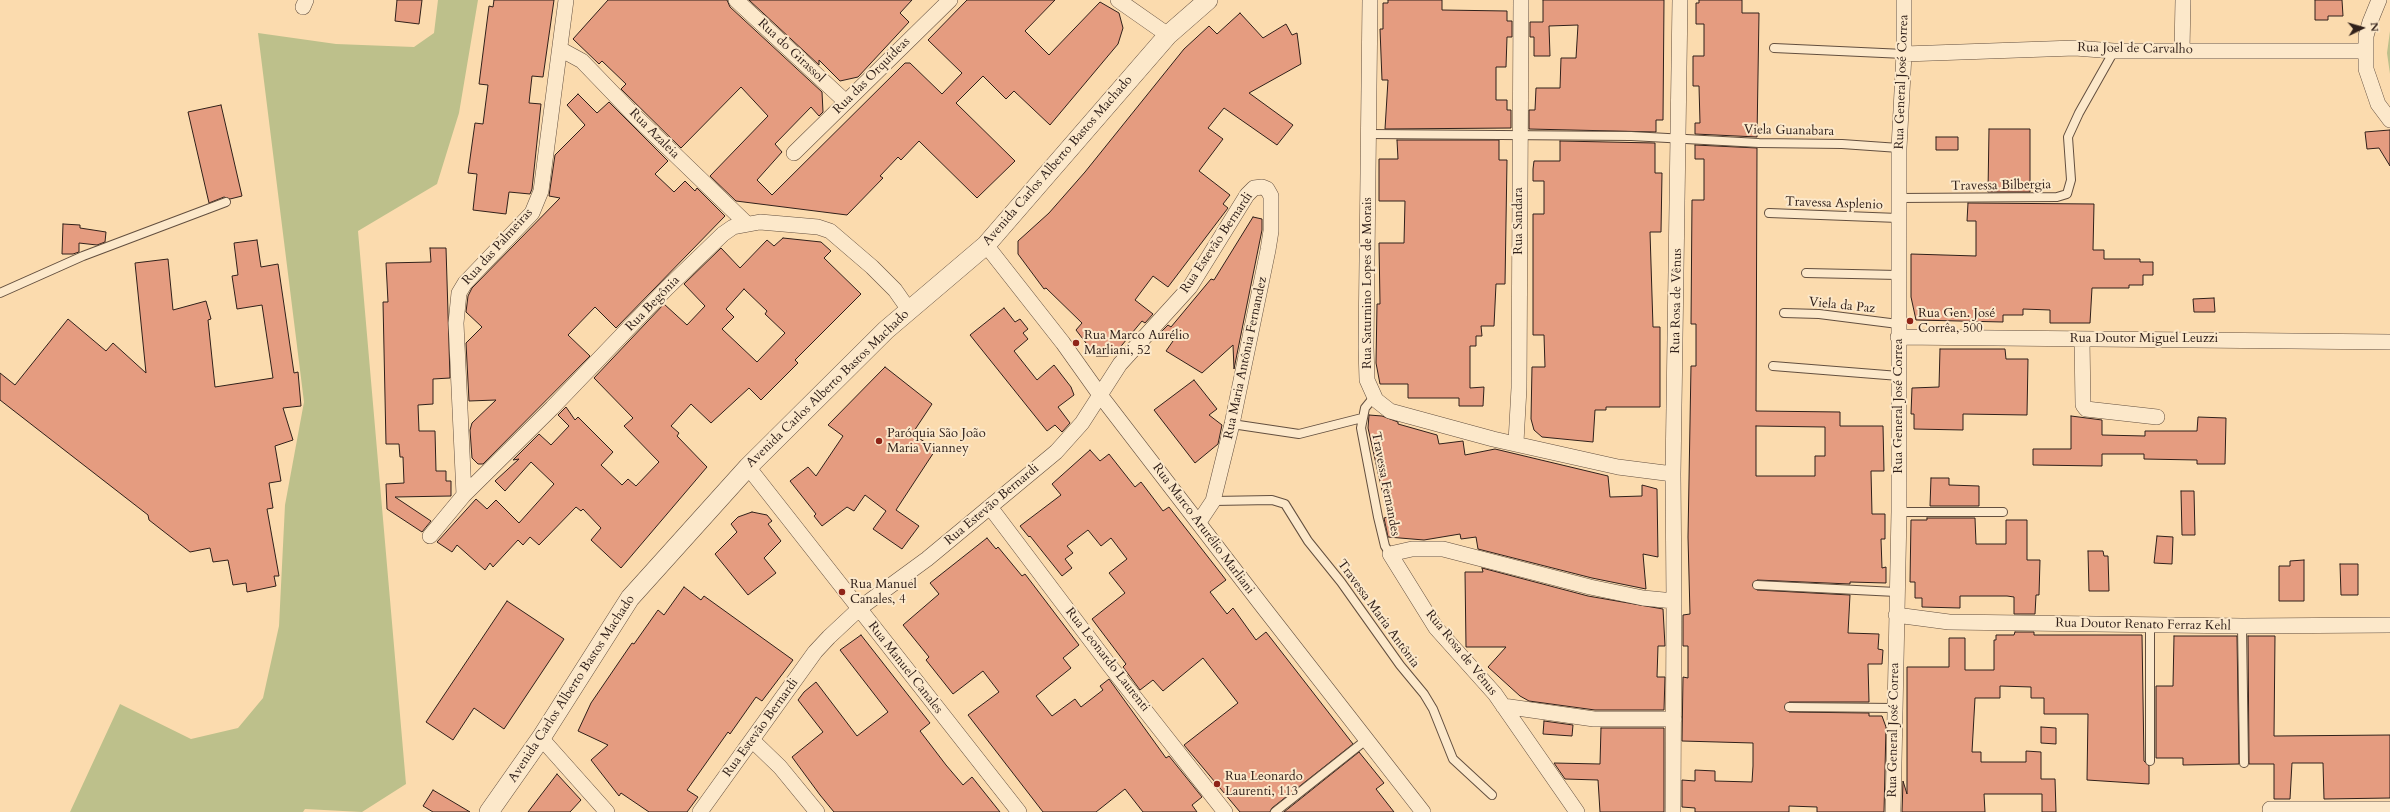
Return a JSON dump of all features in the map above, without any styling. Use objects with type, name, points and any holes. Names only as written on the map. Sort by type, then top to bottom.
[{"type":"street","name":"Rua das Palmeiras","points":[[464,495],[456,323],[459,293],[465,283],[532,213],[541,191],[566,0]]},
{"type":"street","name":"Rua do Girassol","points":[[736,0],[846,102]]},
{"type":"street","name":"Rua das Orquídeas","points":[[794,153],[950,0]]},
{"type":"street","points":[[1118,0],[1168,35]]},
{"type":"street","name":"Avenida Carlos Alberto Bastos Machado","points":[[489,812],[541,738],[630,598],[748,467],[909,310],[986,245],[1168,35],[1208,0]]},
{"type":"street","name":"Rua Saturnino Lopes de Morais","points":[[1370,0],[1366,347],[1367,380],[1374,397],[1382,406],[1390,411],[1494,438],[1618,467],[1673,474]]},
{"type":"street","name":"Rua Sandara","points":[[1516,442],[1519,388],[1521,0]]},
{"type":"street","name":"Rua Rosa de Vênus","points":[[1673,812],[1673,474],[1680,0]]},
{"type":"street","name":"Rua General José Correa","points":[[1893,812],[1896,592],[1899,512],[1898,218],[1899,148],[1904,54],[1904,0]]},
{"type":"street","points":[[2182,50],[2183,0]]},
{"type":"street","points":[[2379,0],[2370,22],[2365,51],[2371,87],[2378,104],[2390,120]]},
{"type":"street","name":"Rua Joel de Carvalho","points":[[1904,54],[2075,48],[2114,51],[2365,51]]},
{"type":"street","name":"Rua Azaleia","points":[[560,49],[582,61],[635,116],[746,223]]},
{"type":"street","name":"Rua Estevão Bernardi","points":[[700,812],[753,741],[815,652],[860,608],[928,558],[1056,452],[1082,423],[1120,364],[1190,287],[1247,195],[1254,188],[1262,187],[1268,189]]},
{"type":"street","name":"Rua Maria Antônia Fernandez","points":[[1199,522],[1213,502],[1232,424],[1271,231],[1272,203],[1268,189]]},
{"type":"street","name":"Rua Begônia","points":[[430,536],[464,495],[723,234],[746,223],[799,224],[818,227],[830,231],[872,267],[894,290],[909,310]]},
{"type":"street","name":"Rua Marco Arurélio Marliani","points":[[986,245],[1063,343],[1100,395],[1423,812]]},
{"type":"street","name":"Rua Doutor Miguel Leuzzi","points":[[1898,331],[2082,339],[2390,342]]},
{"type":"street","points":[[2082,339],[2083,405],[2086,409],[2157,417]]},
{"type":"street","name":"Rua Manuel Canales","points":[[748,467],[1019,812]]},
{"type":"street","name":"Rua Leonardo Laurenti","points":[[990,508],[1110,666],[1225,812]]},
{"type":"street","points":[[1390,554],[1412,549],[1443,549],[1590,587],[1643,598],[1674,601]]},
{"type":"street","name":"Rua Rosa de Vênus","points":[[1390,554],[1436,628],[1495,694],[1577,812]]},
{"type":"street","name":"Rua Doutor Renato Ferraz Kehl","points":[[1896,615],[1949,622],[2242,626],[2390,625]]},
{"type":"street","points":[[1503,706],[1594,719],[1674,719]]},
{"type":"street","points":[[541,738],[608,812]]},
{"type":"street","points":[[753,741],[780,767],[817,812]]},
{"type":"street","points":[[2270,809],[2390,809]]},
{"type":"lane","points":[[1774,48],[1904,54]]},
{"type":"lane","name":"Travessa Bilbergia","points":[[1899,198],[2057,197],[2067,194],[2071,180],[2068,137],[2079,113],[2114,51]]},
{"type":"lane","name":"Viela Guanabara","points":[[1369,134],[1678,138],[1759,143],[1803,142],[1899,148]]},
{"type":"lane","points":[[0,293],[83,256],[226,202]]},
{"type":"lane","name":"Travessa Asplenio","points":[[1769,213],[1898,218]]},
{"type":"lane","points":[[1806,273],[1898,275]]},
{"type":"lane","name":"Viela da Paz","points":[[1784,313],[1819,314],[1898,331]]},
{"type":"lane","points":[[1773,366],[1899,376]]},
{"type":"lane","name":"Travessa Fernandes","points":[[1374,397],[1365,408],[1361,428],[1373,498],[1384,541],[1390,554]]},
{"type":"lane","points":[[1232,424],[1299,434],[1362,418]]},
{"type":"lane","name":"Travessa Maria Antônia","points":[[1213,502],[1272,500],[1285,504],[1308,541],[1341,582],[1400,665],[1424,694],[1438,721],[1441,733],[1453,759],[1492,794]]},
{"type":"lane","points":[[1899,512],[2003,512]]},
{"type":"lane","points":[[1757,585],[1896,592]]},
{"type":"lane","points":[[2150,625],[2150,761]]},
{"type":"lane","points":[[2242,626],[2244,764]]},
{"type":"lane","points":[[1788,707],[1895,708]]},
{"type":"lane","points":[[1275,812],[1366,740]]},
{"type":"green space","points":[[438,0],[478,0],[459,113],[437,184],[358,231],[406,784],[362,812],[305,809],[303,812],[70,812],[120,704],[191,739],[238,728],[263,698],[279,626],[285,505],[304,402],[258,33],[336,44],[414,47],[434,33]]},
{"type":"green space","points":[[2390,31],[2390,74],[2387,53]]},
{"type":"building","points":[[397,0],[422,0],[419,24],[395,21]]},
{"type":"building","points":[[494,0],[554,0],[543,77],[532,76],[529,103],[541,104],[532,189],[530,194],[509,192],[506,214],[473,210],[477,174],[468,173],[475,123],[483,124],[488,85],[479,84],[489,6],[493,7]]},
{"type":"building","points":[[608,0],[727,0],[730,7],[822,92],[823,112],[819,116],[811,107],[775,144],[782,152],[757,180],[772,195],[905,63],[910,63],[942,94],[962,73],[928,40],[967,0],[1055,0],[1025,31],[1049,55],[1100,2],[1119,13],[1123,28],[1118,44],[1050,125],[1014,91],[1006,99],[983,76],[956,103],[1015,161],[977,198],[919,141],[901,160],[898,157],[880,176],[883,178],[847,215],[736,201],[710,176],[768,116],[741,87],[681,148],[621,89],[626,84],[602,61],[599,64],[573,39]]},
{"type":"building","points":[[749,0],[912,0],[900,13],[909,22],[858,77],[840,81],[819,60],[819,65]]},
{"type":"building","points":[[1388,0],[1442,0],[1442,10],[1507,11],[1507,21],[1512,21],[1512,37],[1507,37],[1506,67],[1496,67],[1496,100],[1507,100],[1507,110],[1511,110],[1511,128],[1385,129],[1388,80],[1382,80],[1380,29],[1383,29],[1383,3],[1388,3]]},
{"type":"building","points":[[1543,0],[1664,0],[1663,120],[1656,120],[1656,132],[1529,129],[1529,110],[1535,110],[1536,88],[1560,88],[1561,58],[1576,58],[1578,25],[1549,26],[1550,56],[1534,56],[1534,37],[1530,37],[1530,22],[1543,22]]},
{"type":"building","points":[[1699,0],[1742,0],[1742,13],[1759,13],[1757,137],[1695,134],[1695,123],[1700,123],[1699,86],[1693,86],[1693,56],[1704,56],[1704,24],[1696,24],[1696,3],[1699,3]]},
{"type":"building","points":[[2315,0],[2342,0],[2343,16],[2328,16],[2328,20],[2315,20]]},
{"type":"building","points":[[1240,13],[1263,38],[1286,24],[1292,35],[1297,33],[1301,64],[1249,93],[1293,125],[1277,145],[1224,108],[1208,128],[1223,139],[1199,171],[1230,195],[1223,204],[1228,208],[1168,287],[1153,276],[1135,300],[1153,314],[1145,323],[1142,321],[1117,351],[1108,356],[1096,356],[1076,330],[1082,323],[1046,288],[1044,289],[1018,254],[1018,241],[1049,213],[1085,172],[1184,49],[1209,26],[1217,34]]},
{"type":"building","points":[[578,94],[597,113],[609,102],[668,161],[655,174],[674,192],[685,181],[695,191],[697,188],[725,216],[616,328],[595,307],[568,335],[590,356],[483,464],[478,464],[472,458],[470,430],[472,423],[496,400],[469,401],[466,343],[482,327],[466,312],[468,296],[472,288],[560,198],[549,196],[555,155],[585,125],[567,105]]},
{"type":"building","points":[[221,105],[242,196],[230,199],[224,197],[209,203],[188,112]]},
{"type":"building","points":[[1989,129],[2030,129],[2030,192],[1988,192]]},
{"type":"building","points":[[2390,130],[2390,166],[2379,148],[2367,149],[2365,132]]},
{"type":"building","points":[[1936,137],[1958,137],[1958,150],[1936,150]]},
{"type":"building","points":[[1397,140],[1499,140],[1499,160],[1507,160],[1505,284],[1496,284],[1494,326],[1481,326],[1482,336],[1476,336],[1476,346],[1470,346],[1470,388],[1484,387],[1483,406],[1459,406],[1459,398],[1408,398],[1408,384],[1380,384],[1376,363],[1377,304],[1380,304],[1379,243],[1404,243],[1405,201],[1379,201],[1379,159],[1398,159]]},
{"type":"building","points":[[1560,141],[1655,143],[1655,173],[1662,173],[1661,232],[1650,232],[1653,327],[1660,327],[1660,407],[1606,407],[1606,410],[1595,410],[1593,442],[1542,437],[1534,430],[1531,419],[1532,367],[1545,367],[1544,335],[1533,335],[1533,214],[1544,214],[1544,181],[1533,181],[1533,169],[1534,161],[1560,161]]},
{"type":"building","points":[[1695,145],[1757,148],[1756,411],[1840,412],[1840,426],[1883,426],[1884,471],[1871,471],[1872,514],[1885,514],[1885,539],[1881,539],[1882,568],[1886,567],[1886,583],[1850,582],[1850,584],[1757,580],[1752,585],[1757,590],[1850,595],[1848,633],[1879,634],[1878,649],[1883,650],[1882,664],[1868,664],[1869,702],[1789,702],[1784,707],[1789,712],[1869,713],[1869,716],[1882,716],[1886,727],[1884,812],[1817,812],[1817,807],[1789,806],[1789,812],[1695,812],[1695,808],[1682,807],[1682,780],[1695,781],[1695,770],[1715,771],[1715,781],[1752,782],[1753,766],[1753,743],[1682,741],[1683,677],[1688,678],[1688,646],[1683,646],[1683,615],[1690,614],[1688,537],[1691,366],[1696,366],[1696,324],[1691,324],[1692,200],[1704,200],[1704,159],[1695,159]],"holes":[[[1756,426],[1825,427],[1825,456],[1815,456],[1815,476],[1756,476]]]},
{"type":"building","points":[[1968,203],[2094,204],[2093,250],[2104,250],[2104,259],[2140,259],[2140,262],[2153,262],[2153,275],[2143,275],[2143,285],[2129,285],[2129,288],[2092,288],[2090,323],[2050,323],[2050,310],[2023,309],[2023,315],[2003,315],[2003,322],[1916,320],[1911,297],[1911,254],[1976,256],[1976,221],[1967,221]]},
{"type":"building","points":[[1253,217],[1262,219],[1262,230],[1234,369],[1233,345],[1202,373],[1166,351],[1173,341],[1160,333],[1168,325],[1171,327],[1211,279],[1214,280]]},
{"type":"building","points":[[63,224],[80,225],[80,228],[106,232],[105,242],[97,245],[79,243],[79,252],[73,254],[62,254]]},
{"type":"building","points":[[783,238],[821,242],[831,251],[824,258],[861,294],[795,360],[798,363],[761,400],[749,388],[711,423],[691,404],[671,426],[679,433],[677,436],[707,467],[621,568],[591,540],[601,528],[583,509],[581,511],[576,507],[539,545],[530,537],[523,545],[518,540],[493,567],[490,563],[485,570],[457,545],[452,552],[437,542],[476,499],[487,509],[496,500],[519,523],[554,484],[531,462],[505,491],[495,481],[519,459],[513,460],[539,434],[551,445],[569,426],[558,415],[566,407],[575,420],[578,417],[613,452],[601,465],[622,485],[628,479],[636,486],[659,462],[624,426],[633,418],[594,378],[664,304],[687,325],[705,306],[684,284],[721,248],[740,268],[767,240],[774,246]],"holes":[[[744,289],[767,311],[765,314],[785,333],[757,362],[722,329],[734,317],[726,309]]]},
{"type":"building","points":[[257,240],[261,267],[278,264],[294,373],[298,372],[301,406],[283,408],[293,440],[275,446],[281,481],[269,483],[273,508],[267,509],[279,576],[274,576],[276,586],[247,592],[246,583],[233,585],[228,560],[213,562],[210,548],[190,552],[149,520],[148,515],[0,400],[0,373],[15,385],[68,319],[106,351],[113,343],[146,373],[135,263],[168,259],[173,310],[206,301],[211,319],[208,320],[215,387],[273,378],[262,305],[237,309],[232,276],[238,275],[234,243]]},
{"type":"building","points":[[430,248],[446,248],[450,378],[433,379],[433,404],[418,405],[419,431],[435,431],[436,471],[446,471],[446,481],[451,481],[451,496],[395,497],[431,521],[422,532],[387,509],[386,484],[404,483],[403,457],[400,457],[399,444],[386,444],[383,302],[388,302],[386,263],[431,262]]},
{"type":"building","points":[[2214,298],[2215,312],[2194,312],[2193,299]]},
{"type":"building","points":[[1004,308],[1015,322],[1020,319],[1028,329],[1023,333],[1028,339],[1014,351],[1037,380],[1054,365],[1071,387],[1074,395],[1058,407],[1070,423],[1062,432],[1055,425],[1047,431],[970,335]]},
{"type":"building","points":[[1940,349],[2005,349],[2006,359],[2028,359],[2027,415],[1963,414],[1963,430],[1914,429],[1914,414],[1911,414],[1912,388],[1939,387]]},
{"type":"building","points":[[885,367],[932,404],[912,434],[936,449],[896,510],[919,526],[902,549],[873,529],[886,511],[865,495],[854,511],[847,507],[822,526],[814,516],[816,514],[790,481],[808,467],[816,476],[843,436],[828,425]]},
{"type":"building","points":[[1194,380],[1217,409],[1209,415],[1222,425],[1218,444],[1195,463],[1154,410]]},
{"type":"building","points":[[1369,415],[1382,416],[1398,422],[1398,424],[1437,435],[1439,444],[1463,441],[1465,455],[1495,449],[1608,476],[1610,497],[1642,496],[1642,485],[1657,489],[1658,557],[1643,554],[1646,589],[1592,578],[1478,549],[1476,537],[1461,539],[1460,534],[1424,540],[1388,537],[1384,518],[1388,517],[1368,428]]},
{"type":"building","points":[[2071,416],[2102,420],[2102,435],[2145,436],[2145,431],[2197,431],[2198,417],[2226,418],[2225,464],[2197,464],[2197,460],[2144,459],[2144,454],[2102,454],[2102,466],[2033,465],[2033,449],[2071,449]]},
{"type":"building","points":[[1090,450],[1100,461],[1109,454],[1135,487],[1141,482],[1163,511],[1169,507],[1226,580],[1210,592],[1227,614],[1233,608],[1256,640],[1266,632],[1353,744],[1272,808],[1270,812],[1240,812],[1184,745],[1238,703],[1203,658],[1163,691],[1153,680],[1140,690],[1123,667],[1126,664],[1092,619],[1125,593],[1109,573],[1127,559],[1111,538],[1101,546],[1088,530],[1067,546],[1073,553],[1065,559],[1072,568],[1062,576],[1030,536],[1029,537],[1020,526],[1061,495],[1052,484]]},
{"type":"building","points":[[1931,478],[1949,478],[1949,485],[1979,486],[1979,506],[1930,506]]},
{"type":"building","points":[[2181,491],[2194,491],[2195,535],[2182,535]]},
{"type":"building","points":[[752,512],[767,515],[772,521],[768,524],[781,541],[764,558],[776,573],[748,595],[715,554],[737,532],[731,524],[738,517]]},
{"type":"building","points":[[1927,518],[1975,518],[1976,544],[2006,544],[2006,520],[2027,520],[2027,560],[2040,560],[2039,595],[2036,595],[2035,614],[2014,614],[2014,597],[2007,596],[1960,596],[1960,608],[1922,607],[1922,598],[1915,598],[1915,582],[1910,582],[1911,520],[1927,520]]},
{"type":"building","points":[[2157,536],[2173,537],[2172,564],[2154,563]]},
{"type":"building","points":[[987,538],[996,549],[998,547],[1022,576],[1025,574],[1079,645],[1063,658],[1071,668],[1036,696],[1052,716],[1075,699],[1081,707],[1103,690],[1100,686],[1109,679],[1166,758],[1169,756],[1202,797],[1192,805],[1197,812],[1143,812],[1125,789],[1096,812],[1043,812],[968,715],[999,692],[983,671],[953,694],[926,660],[929,657],[903,625],[939,594],[930,583]]},
{"type":"building","points":[[2088,551],[2103,551],[2104,556],[2108,556],[2109,591],[2089,591]]},
{"type":"building","points":[[2304,560],[2304,601],[2279,601],[2279,566],[2290,566],[2290,561]]},
{"type":"building","points":[[2340,564],[2358,564],[2358,595],[2341,595]]},
{"type":"building","points":[[1482,568],[1588,596],[1663,609],[1665,646],[1658,646],[1657,677],[1665,677],[1664,710],[1595,710],[1529,701],[1520,696],[1488,667],[1506,647],[1466,647],[1465,572],[1483,572]]},
{"type":"building","points":[[684,587],[701,600],[704,596],[793,660],[762,701],[756,697],[730,734],[728,732],[687,790],[698,797],[687,812],[649,812],[621,793],[619,796],[591,760],[608,745],[578,731],[591,703],[632,643],[634,644],[658,610],[664,615]]},
{"type":"building","points":[[507,601],[564,639],[504,729],[474,708],[453,740],[426,722]]},
{"type":"building","points":[[2015,632],[2034,632],[2034,635],[2142,635],[2144,761],[2149,766],[2149,784],[2087,780],[2088,714],[2044,714],[2044,698],[2031,698],[2031,687],[2000,686],[2000,698],[1975,698],[1972,752],[1981,752],[1981,762],[2026,762],[2026,751],[2041,752],[2041,779],[2055,779],[2056,812],[2042,812],[2042,794],[1984,794],[1985,812],[1902,812],[1903,781],[1907,794],[1907,667],[1949,667],[1949,638],[1965,638],[1965,670],[1994,670],[1994,640],[1996,640],[1996,635],[2014,635]]},
{"type":"building","points":[[861,635],[930,723],[920,731],[946,765],[963,785],[972,777],[1000,812],[834,812],[820,795],[792,757],[823,732],[798,700],[804,692],[816,682],[857,736],[888,712],[840,650]]},
{"type":"building","points":[[2174,636],[2237,636],[2239,764],[2183,765],[2183,758],[2156,758],[2156,686],[2173,686]]},
{"type":"building","points":[[2248,636],[2275,636],[2274,736],[2390,735],[2390,798],[2324,799],[2323,763],[2292,763],[2290,799],[2274,799],[2274,764],[2249,764]]},
{"type":"building","points":[[1544,721],[1573,725],[1572,736],[1543,734]]},
{"type":"building","points":[[2041,727],[2056,728],[2056,744],[2041,743]]},
{"type":"building","points":[[1601,728],[1664,728],[1664,812],[1600,812],[1598,780],[1565,779],[1554,763],[1600,764]]},
{"type":"building","points":[[1359,752],[1384,783],[1376,789],[1394,812],[1284,812]]},
{"type":"building","points":[[557,774],[581,800],[570,812],[528,812]]},
{"type":"building","points":[[433,790],[470,812],[433,812],[423,806]]},
{"type":"place","name":"Rua Gen. José Corrêa, 500","points":[[1910,321]]},
{"type":"place","name":"Rua Marco Aurélio Marliani, 52","points":[[1076,343]]},
{"type":"place","name":"Paróquia São João Maria Vianney","points":[[879,441]]},
{"type":"place","name":"Rua Manuel Canales, 4","points":[[842,592]]},
{"type":"place","name":"Rua Leonardo Laurenti, 113","points":[[1217,784]]}]
